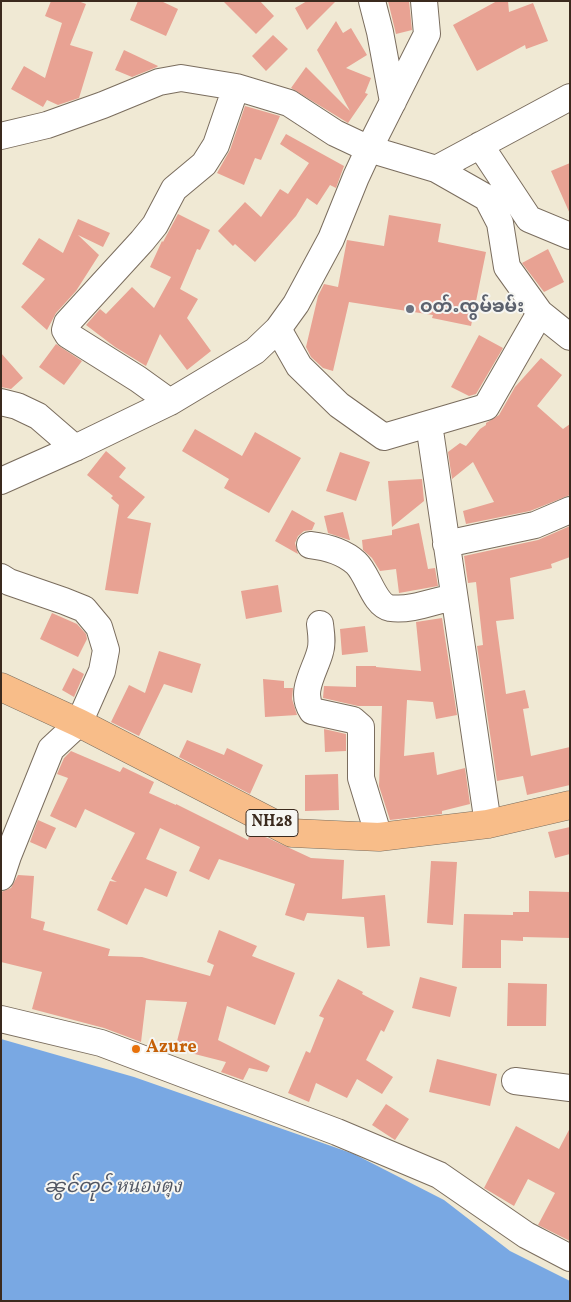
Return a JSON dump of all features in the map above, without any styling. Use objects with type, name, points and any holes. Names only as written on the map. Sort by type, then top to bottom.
[{"type":"highway","name":"NH28","points":[[1,687],[79,723],[292,833],[380,837],[488,824],[570,805]]},
{"type":"street","points":[[372,1],[380,32],[393,102]]},
{"type":"street","points":[[1,480],[75,448],[170,402],[255,351],[278,329],[296,304],[331,239],[369,149],[427,34],[424,1]]},
{"type":"street","points":[[1,136],[47,125],[160,82],[181,78],[236,87],[289,103],[335,132],[369,149],[436,169],[487,198],[500,223],[507,267],[540,313],[570,338]]},
{"type":"street","points":[[170,402],[138,379],[68,336],[65,330],[67,323],[155,225],[174,189],[204,164],[216,145],[236,87]]},
{"type":"street","points":[[436,169],[570,97]]},
{"type":"street","points":[[480,145],[529,219],[570,236]]},
{"type":"street","points":[[278,329],[299,366],[339,405],[384,437],[486,407],[540,313]]},
{"type":"street","points":[[1,402],[17,406],[38,416],[75,448]]},
{"type":"street","points":[[429,424],[488,824]]},
{"type":"street","points":[[446,544],[535,525],[570,510]]},
{"type":"street","points":[[310,545],[336,551],[358,564],[380,602],[388,608],[410,607],[454,596]]},
{"type":"street","points":[[1,576],[10,582],[84,610],[99,627],[106,650],[102,671],[79,723],[51,749],[1,877]]},
{"type":"street","points":[[320,624],[321,649],[307,691],[308,704],[312,711],[353,720],[361,727],[361,778],[380,837]]},
{"type":"street","points":[[1,1020],[101,1043],[337,1132],[439,1175],[526,1235],[570,1258]]},
{"type":"street","points":[[515,1082],[570,1088]]},
{"type":"water","name":"ၼွင်တုင် หนองตุง","points":[[1,1039],[134,1077],[354,1154],[444,1200],[510,1251],[570,1281],[570,1301],[1,1301]]},
{"type":"building","points":[[51,1],[78,1],[86,4],[70,45],[93,52],[79,98],[58,105],[47,100],[43,107],[11,89],[24,66],[45,78],[62,23],[45,16]]},
{"type":"building","points":[[138,1],[161,1],[178,9],[166,36],[130,20]]},
{"type":"building","points":[[223,1],[260,1],[274,16],[256,34]]},
{"type":"building","points":[[307,1],[336,1],[307,30],[295,8]]},
{"type":"building","points":[[388,1],[409,1],[412,30],[396,34]]},
{"type":"building","points":[[497,1],[508,1],[509,12],[533,3],[548,41],[526,49],[525,45],[477,71],[453,25]]},
{"type":"building","points":[[336,21],[343,33],[351,28],[367,55],[346,68],[371,78],[365,93],[368,94],[348,123],[291,88],[306,67],[350,111],[317,50]]},
{"type":"building","points":[[273,35],[288,49],[266,71],[252,56]]},
{"type":"building","points":[[124,50],[158,66],[132,77],[115,70]]},
{"type":"building","points":[[245,106],[280,116],[261,160],[255,158],[244,185],[217,173],[230,150]]},
{"type":"building","points":[[286,134],[344,166],[336,188],[330,185],[317,205],[307,198],[296,216],[255,262],[235,244],[233,246],[218,231],[245,202],[261,217],[280,189],[288,194],[309,163],[280,144]]},
{"type":"building","points":[[570,163],[570,214],[551,171]]},
{"type":"building","points":[[178,214],[210,230],[200,250],[197,249],[180,289],[198,299],[187,318],[211,351],[187,370],[160,334],[146,366],[115,347],[86,325],[100,309],[106,314],[132,287],[154,308],[171,277],[150,267],[162,241]]},
{"type":"building","points":[[389,215],[441,224],[438,242],[486,252],[471,326],[432,318],[433,315],[349,302],[333,371],[323,368],[311,357],[306,347],[318,296],[324,284],[338,287],[347,240],[384,246]]},
{"type":"building","points":[[78,219],[110,233],[103,247],[78,235],[99,255],[76,291],[56,313],[47,330],[21,307],[45,279],[22,264],[39,238],[63,253]]},
{"type":"building","points":[[548,249],[564,282],[544,292],[522,263]]},
{"type":"building","points":[[479,335],[503,348],[476,394],[469,396],[451,387]]},
{"type":"building","points":[[56,344],[82,361],[64,385],[39,367]]},
{"type":"building","points":[[1,353],[23,378],[11,389],[1,387]]},
{"type":"building","points":[[541,358],[562,375],[537,406],[563,429],[570,424],[570,495],[530,511],[466,524],[463,511],[494,502],[473,462],[452,479],[448,452],[460,443],[466,446],[486,423],[499,415],[515,387]]},
{"type":"building","points":[[195,429],[242,456],[255,432],[301,458],[269,513],[224,488],[229,479],[182,451]]},
{"type":"building","points":[[106,451],[126,468],[119,477],[145,497],[127,518],[151,523],[138,594],[105,590],[119,505],[111,498],[113,496],[87,475]]},
{"type":"building","points":[[340,452],[370,462],[356,501],[326,491]]},
{"type":"building","points":[[422,479],[424,501],[392,527],[388,481]]},
{"type":"building","points":[[292,510],[315,523],[312,530],[304,531],[298,536],[295,543],[298,554],[275,541]]},
{"type":"building","points":[[343,512],[350,540],[328,533],[324,516]]},
{"type":"building","points":[[419,523],[428,569],[435,568],[438,586],[399,593],[396,569],[380,571],[372,558],[363,550],[362,540],[392,535],[392,530]]},
{"type":"building","points":[[570,526],[570,557],[551,564],[552,568],[510,578],[514,619],[496,621],[506,694],[525,690],[529,708],[523,709],[531,756],[570,747],[570,785],[527,795],[523,776],[497,781],[477,646],[483,645],[476,582],[468,583],[464,556],[538,540]]},
{"type":"building","points":[[278,585],[282,612],[246,619],[241,591]]},
{"type":"building","points":[[52,613],[77,624],[86,634],[87,639],[78,657],[40,639]]},
{"type":"building","points":[[442,618],[457,715],[436,719],[433,702],[407,700],[404,756],[434,752],[437,775],[465,768],[470,804],[442,811],[442,814],[390,820],[379,786],[382,706],[358,706],[323,698],[324,686],[356,687],[356,666],[376,666],[421,671],[416,622]]},
{"type":"building","points":[[365,626],[368,652],[342,655],[340,629]]},
{"type":"building","points":[[159,651],[201,664],[192,693],[164,684],[139,736],[111,722],[129,685],[145,693]]},
{"type":"building","points":[[73,668],[84,674],[74,697],[62,690]]},
{"type":"building","points":[[263,679],[284,681],[284,688],[293,688],[292,699],[297,715],[265,717]]},
{"type":"building","points":[[324,729],[346,734],[346,751],[325,752]]},
{"type":"building","points":[[187,740],[224,755],[227,748],[263,765],[250,794],[179,757]]},
{"type":"building","points":[[71,751],[120,772],[123,767],[154,782],[149,793],[176,804],[248,840],[250,832],[268,838],[311,858],[344,860],[342,899],[385,895],[390,946],[367,948],[364,917],[307,913],[304,921],[285,915],[295,884],[219,859],[209,880],[189,871],[200,847],[160,828],[146,859],[177,872],[167,897],[145,888],[127,925],[97,910],[110,881],[117,882],[111,879],[135,833],[85,809],[76,828],[50,816],[68,778],[57,774],[64,758]]},
{"type":"building","points":[[338,774],[339,810],[305,811],[305,775]]},
{"type":"building","points":[[38,820],[56,828],[46,849],[30,842]]},
{"type":"building","points":[[570,827],[570,854],[555,858],[548,832]]},
{"type":"building","points":[[431,861],[457,862],[453,925],[427,923]]},
{"type":"building","points":[[18,875],[34,876],[31,918],[45,922],[43,930],[110,949],[108,956],[142,957],[210,976],[214,965],[207,962],[219,930],[257,946],[252,956],[295,973],[275,1025],[227,1006],[218,1040],[270,1066],[267,1072],[249,1068],[243,1080],[221,1072],[226,1062],[175,1049],[187,1002],[146,1000],[141,1042],[104,1028],[32,1009],[42,972],[1,962],[1,892],[11,888]]},
{"type":"building","points":[[529,891],[570,892],[570,938],[523,937],[523,941],[501,940],[501,968],[462,968],[464,914],[513,915],[513,912],[529,912]]},
{"type":"building","points":[[420,977],[457,987],[450,1017],[412,1008]]},
{"type":"building","points":[[338,979],[394,1011],[384,1032],[381,1030],[366,1060],[393,1077],[382,1094],[357,1079],[347,1098],[316,1083],[309,1102],[288,1093],[306,1051],[310,1053],[324,1018],[319,1016]]},
{"type":"building","points":[[508,983],[547,984],[546,1026],[507,1026]]},
{"type":"building","points":[[437,1059],[497,1074],[490,1106],[429,1092]]},
{"type":"building","points":[[386,1104],[409,1119],[395,1140],[372,1125]]},
{"type":"building","points":[[516,1126],[559,1149],[570,1128],[570,1241],[538,1225],[555,1193],[528,1179],[514,1206],[484,1188]]},
{"type":"place","name":"ဝတ်ႉၸွမ်ၶမ်း","points":[[410,309]]},
{"type":"place","name":"Azure","points":[[136,1049]]}]
